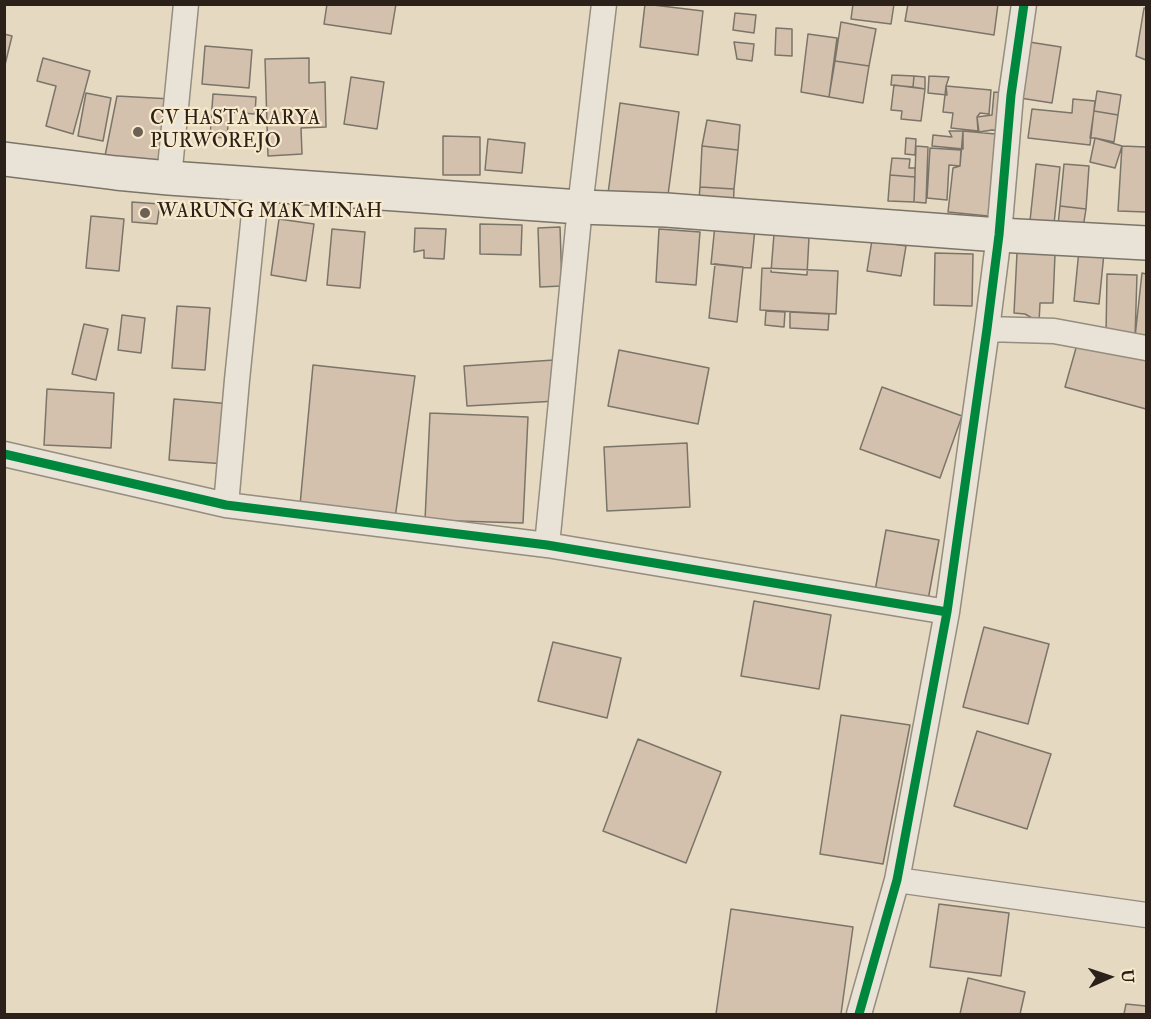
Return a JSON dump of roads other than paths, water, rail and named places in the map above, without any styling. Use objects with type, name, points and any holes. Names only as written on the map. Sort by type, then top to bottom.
[{"type":"main road","points":[[4,159],[169,178],[1146,243]]},
{"type":"street","points":[[169,178],[186,4]]},
{"type":"street","points":[[547,545],[580,207],[604,4]]},
{"type":"street","points":[[859,1014],[897,880],[947,612],[999,235],[1011,95],[1024,4]]},
{"type":"street","points":[[226,505],[257,184]]},
{"type":"street","points":[[987,329],[1054,332],[1146,348]]},
{"type":"street","points":[[4,454],[226,505],[547,545],[947,612]]},
{"type":"street","points":[[897,880],[1146,915]]},
{"type":"place","name":"CV HASTA KARYA PURWOREJO","points":[[138,132]]},
{"type":"place","name":"WARUNG MAK MINAH","points":[[145,213]]}]
